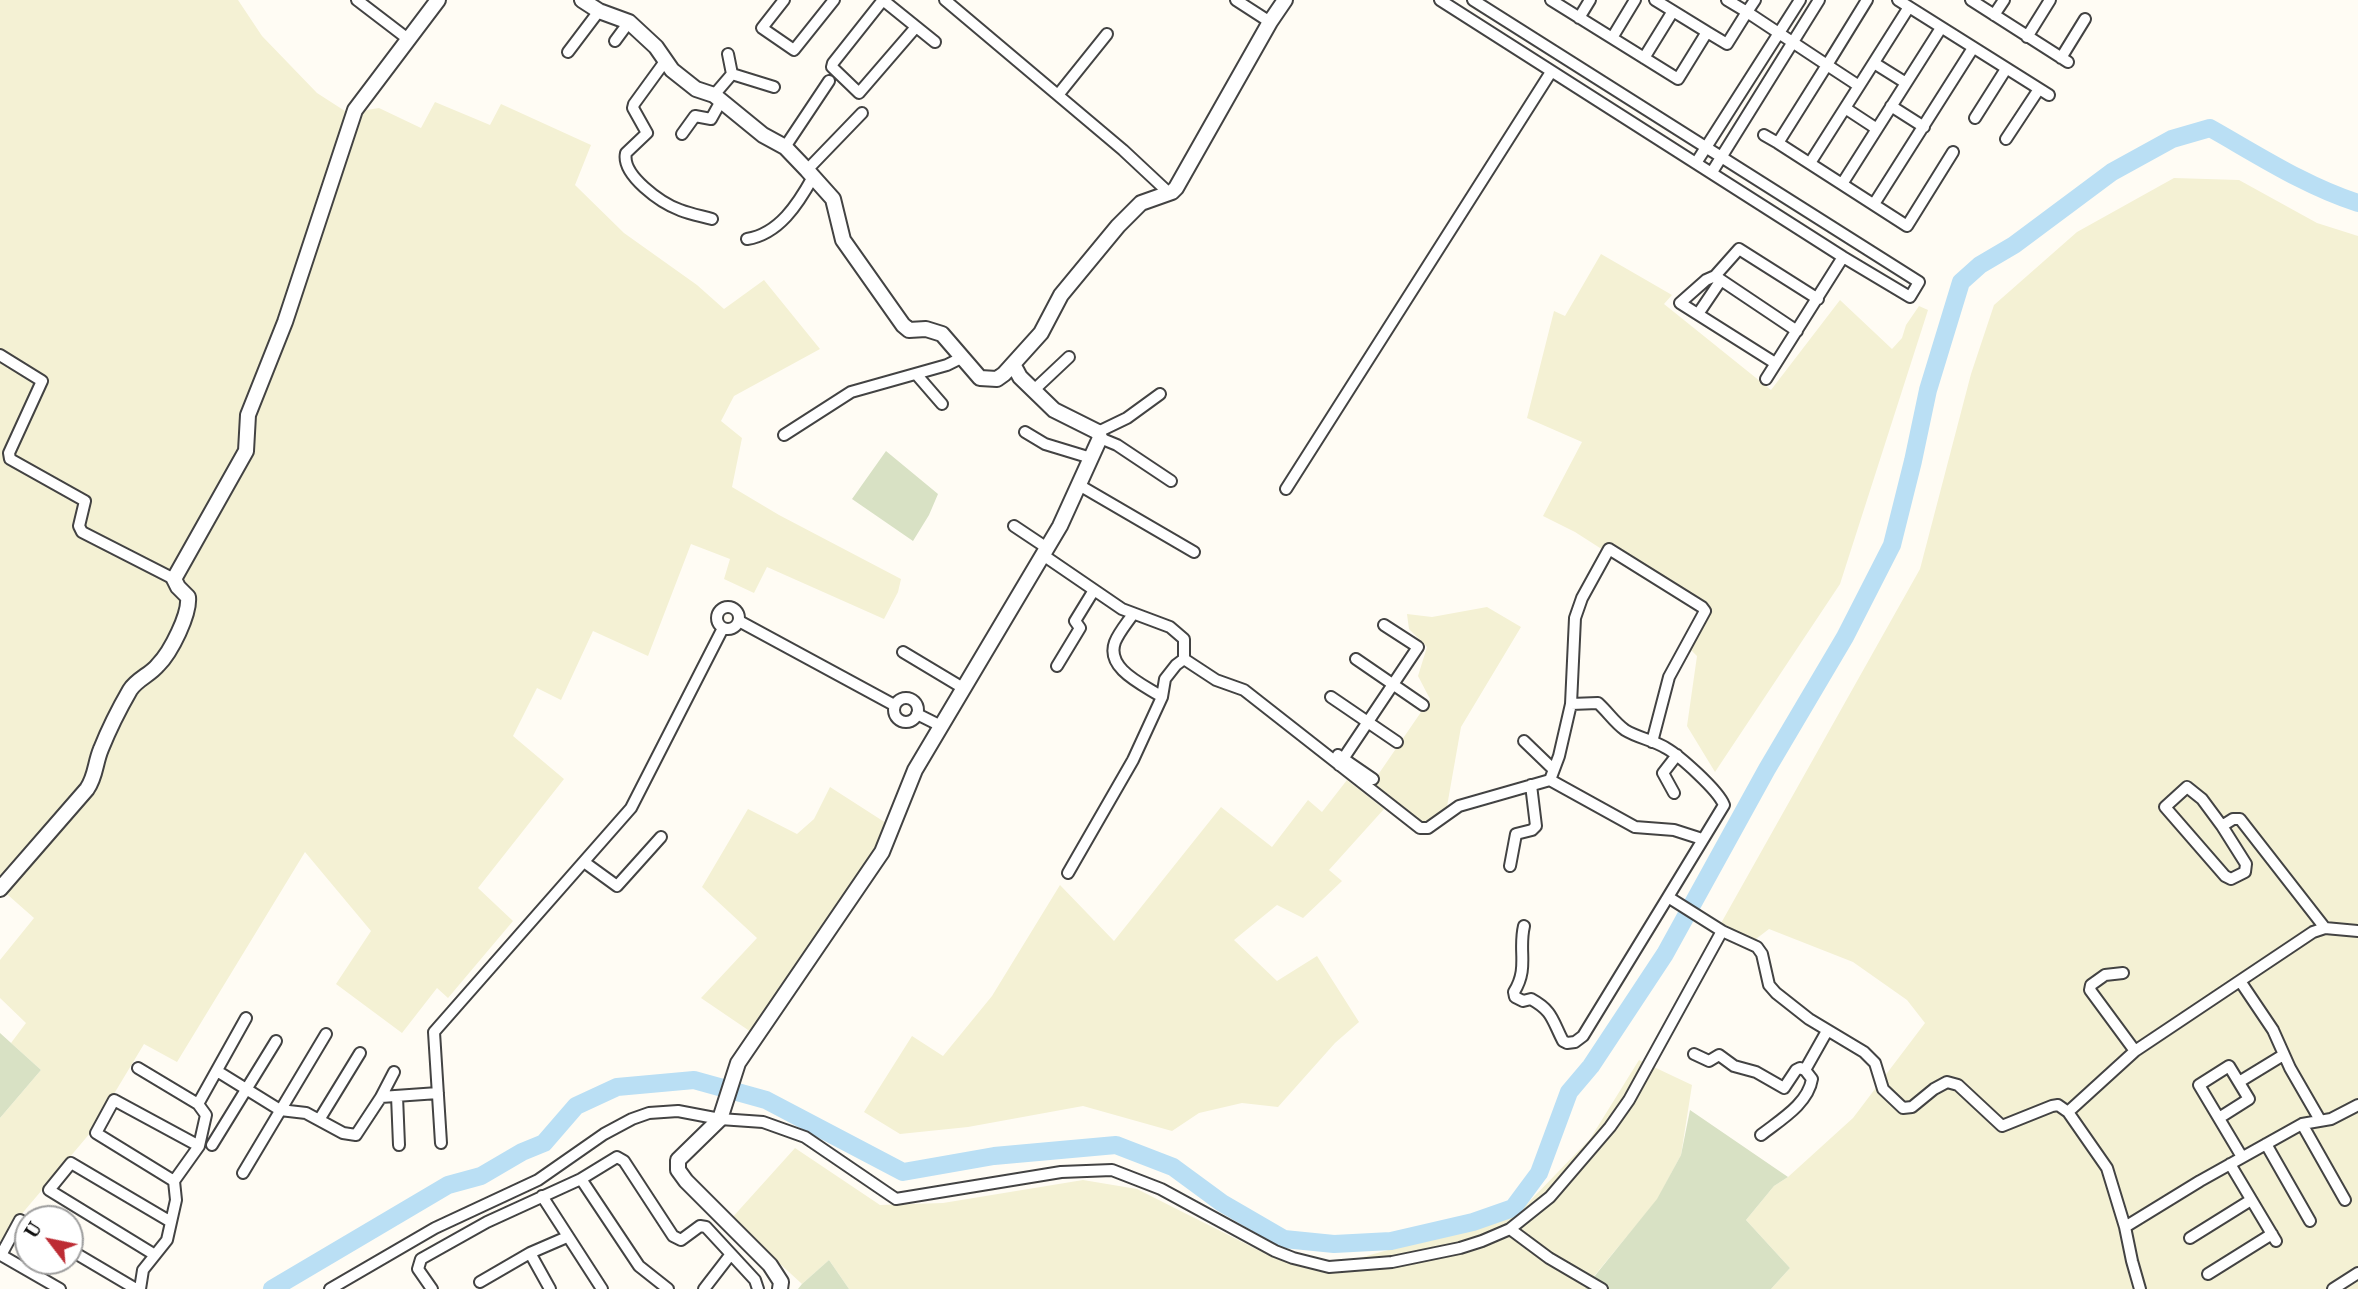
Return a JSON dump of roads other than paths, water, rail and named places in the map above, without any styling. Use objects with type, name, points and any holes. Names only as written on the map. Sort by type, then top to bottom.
[{"type":"street","points":[[356,0],[408,39]]},
{"type":"street","points":[[174,579],[246,451],[248,415],[285,322],[355,110],[438,0]]},
{"type":"street","points":[[582,0],[599,11],[629,22],[666,60],[672,70],[690,85],[717,98],[763,135],[785,148],[833,199],[843,240],[896,318],[909,330],[926,328],[942,334],[961,358],[984,379],[997,379],[1041,333],[1061,295],[1118,226],[1141,203],[1168,193],[1176,187],[1285,0]]},
{"type":"street","points":[[784,0],[762,28],[794,50],[834,0]]},
{"type":"street","points":[[916,27],[859,93],[832,68],[833,63],[883,0],[935,42]]},
{"type":"street","points":[[945,0],[1123,150],[1168,193]]},
{"type":"street","points":[[1236,0],[1270,22]]},
{"type":"street","points":[[1440,0],[1910,297],[1919,282],[1473,0]]},
{"type":"street","points":[[1551,0],[1678,79],[1707,32]]},
{"type":"street","points":[[1579,18],[1590,0]]},
{"type":"street","points":[[1612,38],[1635,0]]},
{"type":"street","points":[[1655,0],[1727,44],[1755,0]]},
{"type":"street","points":[[1727,0],[1859,86]]},
{"type":"street","points":[[1696,163],[1800,0]]},
{"type":"street","points":[[1712,172],[1819,0]]},
{"type":"street","points":[[1778,143],[1867,0]]},
{"type":"street","points":[[1898,0],[2049,95]]},
{"type":"street","points":[[1971,0],[2064,60],[2085,19]]},
{"type":"street","points":[[1994,15],[2004,0]]},
{"type":"street","points":[[2027,37],[2050,0]]},
{"type":"street","points":[[1810,163],[1909,7]]},
{"type":"street","points":[[568,52],[599,11]]},
{"type":"street","points":[[1644,58],[1673,11]]},
{"type":"street","points":[[615,41],[629,22]]},
{"type":"street","points":[[1842,184],[1941,27]]},
{"type":"street","points":[[1058,95],[1107,34]]},
{"type":"street","points":[[1874,204],[1973,48]]},
{"type":"street","points":[[1286,489],[1547,69],[1553,50]]},
{"type":"street","points":[[682,134],[695,116],[711,119],[717,98],[732,74],[728,54]]},
{"type":"street","points":[[666,60],[634,104],[633,108],[647,133],[626,153],[625,163],[632,175],[661,199],[678,209],[712,219]]},
{"type":"street","points":[[1874,63],[1906,83]]},
{"type":"street","points":[[1975,118],[2006,69]]},
{"type":"street","points":[[732,74],[774,87]]},
{"type":"street","points":[[785,148],[829,81]]},
{"type":"street","points":[[2006,139],[2039,89]]},
{"type":"street","points":[[1891,106],[1924,127]]},
{"type":"street","points":[[1845,108],[1877,129]]},
{"type":"street","points":[[747,239],[765,235],[783,220],[810,173],[862,113]]},
{"type":"street","points":[[1764,135],[1907,226],[1953,152]]},
{"type":"street","points":[[1698,314],[1718,278],[1739,249],[1818,299]]},
{"type":"street","points":[[1766,379],[1843,257]]},
{"type":"street","points":[[1776,363],[1680,303],[1706,280],[1718,278],[1797,331]]},
{"type":"street","points":[[0,355],[42,381],[9,453],[10,459],[85,501],[79,526],[82,532],[174,579],[188,597],[188,605],[171,647],[159,665],[139,680],[130,691],[104,743],[87,789],[0,888]]},
{"type":"street","points":[[1035,389],[1069,357]]},
{"type":"street","points":[[784,435],[851,392],[947,365],[961,358]]},
{"type":"street","points":[[1013,364],[1020,377],[1054,410],[1117,445],[1171,481]]},
{"type":"street","points":[[916,374],[942,404]]},
{"type":"street","points":[[780,1289],[779,1278],[770,1265],[686,1181],[677,1165],[681,1155],[722,1117],[737,1065],[875,863],[915,771],[1045,552],[1079,485],[1099,435],[1160,394]]},
{"type":"street","points":[[1025,432],[1045,444],[1091,458]]},
{"type":"street","points":[[1079,485],[1194,552]]},
{"type":"street","points":[[1014,526],[1094,590],[1133,614],[1170,627],[1181,635],[1185,644],[1184,659],[1170,671],[1163,684],[1162,697],[1115,794],[1068,873]]},
{"type":"street","points":[[1303,732],[1417,826],[1423,828],[1428,828],[1459,806],[1531,785],[1551,775],[1559,755],[1571,705],[1575,618],[1582,598],[1609,549],[1705,611],[1668,677],[1652,742]]},
{"type":"street","points":[[1057,666],[1080,628],[1075,621],[1094,590]]},
{"type":"street","points":[[726,607],[737,610],[739,621],[734,628],[723,628],[717,618],[719,611],[726,607]]},
{"type":"street","points":[[1133,614],[1116,639],[1115,660],[1122,669],[1162,697]]},
{"type":"street","points":[[739,621],[894,705],[894,713],[899,720],[907,722],[917,714],[941,726]]},
{"type":"street","points":[[1341,762],[1418,647],[1384,625]]},
{"type":"street","points":[[441,1143],[434,1032],[631,808],[723,628]]},
{"type":"street","points":[[904,652],[963,688]]},
{"type":"street","points":[[1184,659],[1216,680],[1244,690],[1341,762],[1373,779]]},
{"type":"street","points":[[1356,659],[1423,705]]},
{"type":"street","points":[[1331,697],[1397,742]]},
{"type":"street","points":[[1524,926],[1521,937],[1523,969],[1521,981],[1514,992],[1515,997],[1523,1001],[1531,999],[1549,1009],[1563,1041],[1575,1042],[1583,1036],[1673,899],[1702,839],[1724,805],[1713,789],[1676,755],[1636,736],[1615,722],[1598,703],[1571,705]]},
{"type":"street","points":[[1524,741],[1551,775],[1635,827],[1674,830],[1702,839]]},
{"type":"street","points":[[1674,793],[1663,773],[1676,755]]},
{"type":"street","points":[[1510,866],[1515,836],[1536,826],[1531,785]]},
{"type":"street","points":[[2185,788],[2189,788],[2202,799],[2222,826],[2246,864],[2245,872],[2231,879],[2225,876],[2165,807],[2185,788]]},
{"type":"street","points":[[2222,826],[2233,819],[2241,820],[2325,928]]},
{"type":"street","points":[[584,862],[618,886],[661,837]]},
{"type":"street","points":[[1673,899],[1722,931],[1758,947],[1769,985],[1789,1005],[1857,1048],[1875,1063],[1883,1089],[1903,1108],[1909,1108],[1942,1083],[1953,1082],[2002,1126],[2052,1106],[2058,1105],[2068,1112],[2107,1168],[2140,1289]]},
{"type":"street","points":[[2068,1112],[2135,1051],[2313,932],[2325,928],[2358,931]]},
{"type":"street","points":[[330,1289],[435,1228],[538,1180],[604,1134],[632,1119],[663,1111],[763,1122],[789,1130],[814,1143],[897,1199],[1061,1172],[1112,1170],[1161,1189],[1275,1251],[1329,1267],[1374,1265],[1471,1245],[1510,1229],[1550,1197],[1610,1127],[1629,1100],[1722,931]]},
{"type":"street","points":[[2123,973],[2105,975],[2091,985],[2090,990],[2135,1051]]},
{"type":"street","points":[[2240,981],[2273,1030],[2290,1068],[2320,1120]]},
{"type":"street","points":[[198,1104],[246,1018]]},
{"type":"street","points":[[1805,1070],[1827,1031]]},
{"type":"street","points":[[243,1172],[326,1034]]},
{"type":"street","points":[[212,1146],[276,1041]]},
{"type":"street","points":[[319,1120],[360,1053]]},
{"type":"street","points":[[1695,1054],[1709,1061],[1718,1055],[1734,1066],[1756,1072],[1784,1088],[1796,1070],[1805,1070]]},
{"type":"street","points":[[2239,1082],[2280,1057]]},
{"type":"street","points":[[2219,1118],[2249,1099],[2229,1066],[2199,1085],[2242,1157]]},
{"type":"street","points":[[84,1258],[138,1289],[143,1270],[167,1240],[176,1200],[174,1181],[199,1146],[206,1115],[198,1104],[138,1068]]},
{"type":"street","points":[[217,1070],[281,1110],[306,1113],[343,1133],[356,1135],[394,1072]]},
{"type":"street","points":[[1761,1135],[1789,1114],[1807,1092],[1812,1079],[1805,1070]]},
{"type":"street","points":[[381,1097],[438,1093]]},
{"type":"street","points":[[397,1096],[399,1145]]},
{"type":"street","points":[[174,1181],[96,1133],[114,1100],[199,1146]]},
{"type":"street","points":[[2125,1227],[2302,1124],[2341,1116],[2358,1105]]},
{"type":"street","points":[[2302,1124],[2345,1200]]},
{"type":"street","points":[[2266,1144],[2311,1221]]},
{"type":"street","points":[[425,1286],[418,1269],[421,1259],[487,1222],[581,1179],[619,1157],[675,1237],[683,1239],[700,1226],[704,1226],[755,1280],[758,1289]]},
{"type":"street","points":[[155,1255],[49,1190],[71,1163],[171,1222]]},
{"type":"street","points":[[2208,1274],[2274,1238],[2230,1164]]},
{"type":"street","points":[[581,1179],[639,1266],[668,1289]]},
{"type":"street","points":[[542,1196],[602,1289]]},
{"type":"street","points":[[2190,1238],[2251,1200]]},
{"type":"street","points":[[1510,1229],[1549,1258],[1602,1289]]},
{"type":"street","points":[[14,1231],[1,1255],[14,1262]]},
{"type":"street","points":[[480,1282],[530,1253],[566,1237]]},
{"type":"street","points":[[530,1253],[550,1289]]},
{"type":"street","points":[[704,1289],[731,1254]]},
{"type":"street","points":[[2333,1289],[2358,1273]]},
{"type":"street","points":[[36,1275],[60,1289]]},
{"type":"waterway","points":[[272,1289],[448,1185],[481,1176],[522,1152],[544,1143],[576,1106],[617,1087],[694,1080],[766,1100],[903,1172],[994,1156],[1116,1145],[1173,1167],[1222,1203],[1284,1239],[1334,1244],[1391,1241],[1473,1222],[1513,1208],[1539,1173],[1569,1092],[1591,1066],[1665,954],[1767,769],[1845,637],[1892,545],[1928,390],[1961,282],[1980,265],[2014,245],[2112,172],[2172,139],[2210,128],[2301,179],[2358,203]]}]
